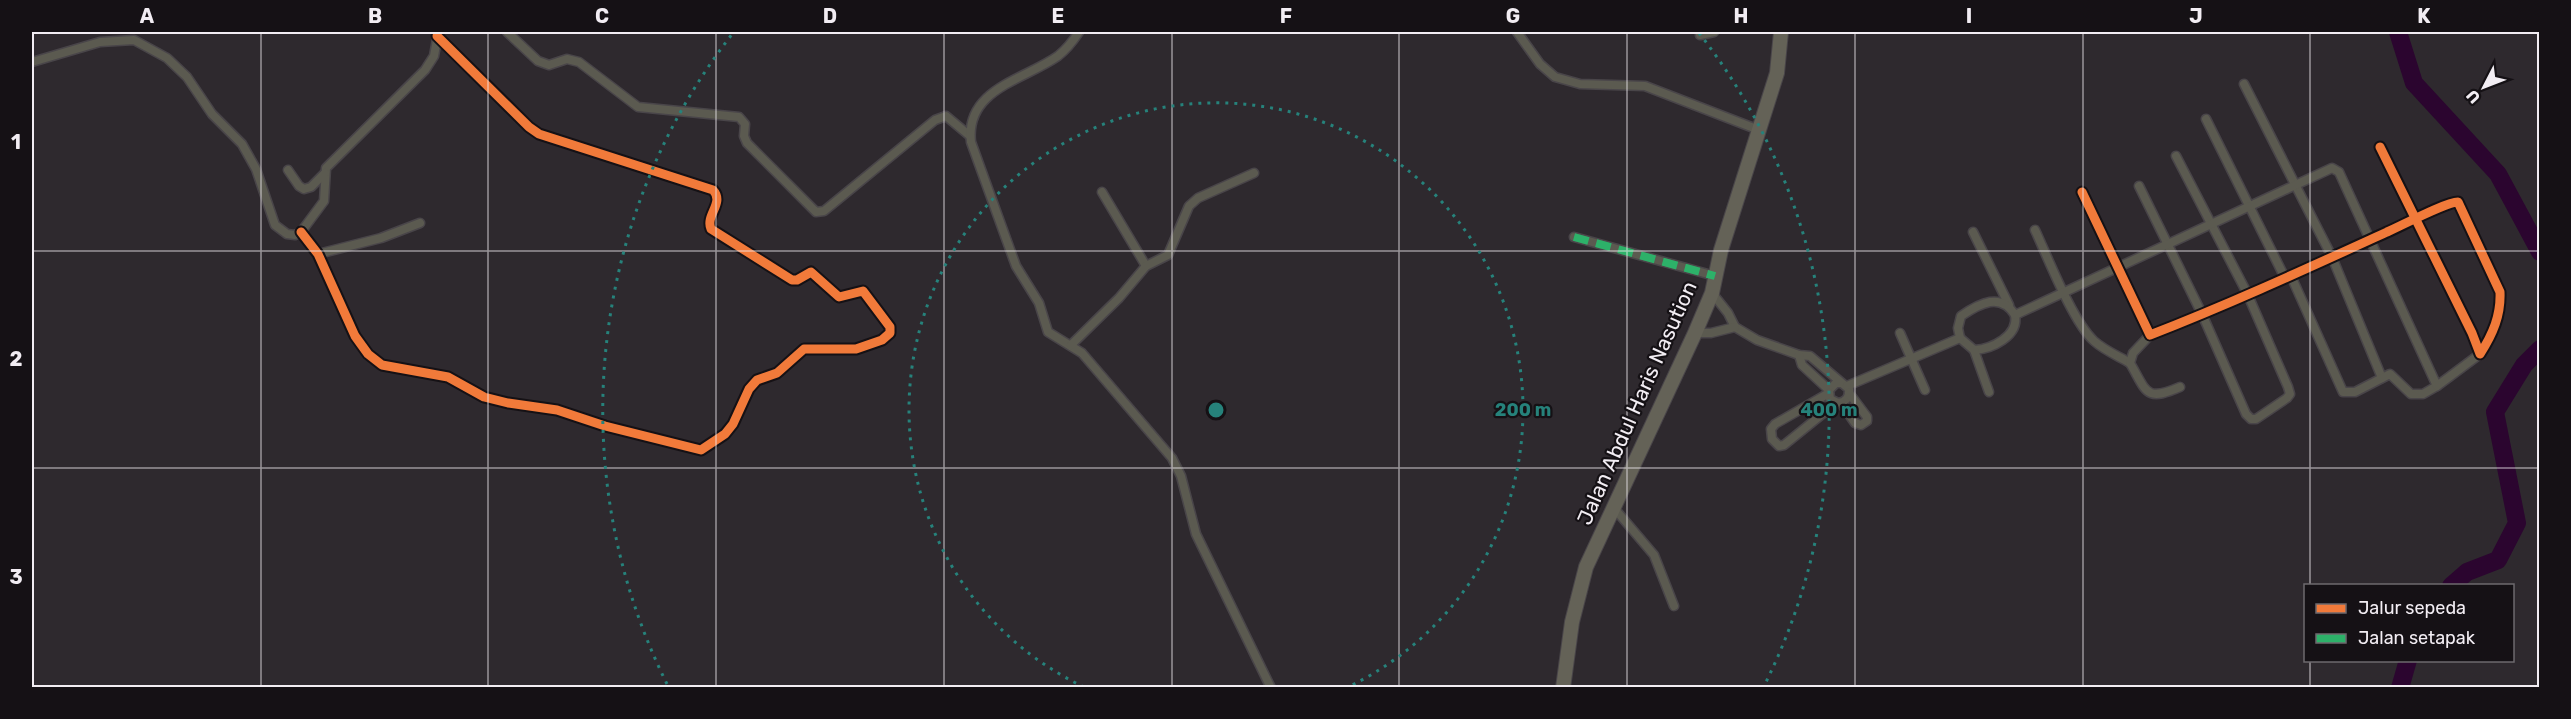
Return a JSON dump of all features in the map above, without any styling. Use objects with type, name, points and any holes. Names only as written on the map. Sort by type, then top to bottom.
[{"type":"main road","name":"Jalan Abdul Haris Nasution","points":[[1563,687],[1572,622],[1586,567],[1712,293],[1715,276],[1777,73],[1781,32]]},
{"type":"street","points":[[507,32],[538,61],[549,65],[567,60],[579,62],[636,106],[739,117],[745,124],[744,136],[747,143],[816,212],[824,211],[930,123],[943,116],[949,117],[970,136]]},
{"type":"street","points":[[1079,32],[1060,55],[989,96],[973,115],[969,128],[970,136],[1016,266],[1039,303],[1044,326],[1053,337],[1082,353],[1177,464],[1196,534],[1271,687]]},
{"type":"street","points":[[1517,32],[1540,64],[1555,77],[1589,85],[1646,86],[1759,130]]},
{"type":"street","points":[[1700,35],[1714,32]]},
{"type":"street","points":[[288,170],[304,189],[311,187],[325,173],[330,164],[425,70],[434,56],[438,34]]},
{"type":"street","points":[[302,232],[318,254],[355,336],[368,354],[382,365],[448,377],[484,397],[557,410],[604,426],[701,450],[725,434],[733,424],[749,389],[756,380],[777,373],[804,349],[856,349],[882,340],[890,333],[890,327],[863,291],[836,296],[811,272],[797,280],[792,280],[711,229],[709,223],[718,200],[712,190],[532,130],[438,34]]},
{"type":"street","points":[[32,62],[100,42],[134,40],[167,58],[187,77],[212,114],[242,144],[256,169],[275,225],[287,234],[295,235],[302,232],[324,201],[325,173]]},
{"type":"street","points":[[2244,84],[2332,257],[2382,378]]},
{"type":"street","points":[[2130,363],[2133,353],[2150,335],[2288,277],[2454,202],[2462,207],[2500,292],[2500,308],[2494,330],[2480,354],[2437,386],[2417,395],[2407,391],[2390,374],[2355,392],[2346,393],[2341,390],[2288,277],[2248,206],[2206,119]]},
{"type":"street","points":[[2380,147],[2472,333],[2480,354]]},
{"type":"street","points":[[2139,186],[2202,314],[2247,416],[2256,419],[2287,398],[2290,391],[2247,293],[2176,156]]},
{"type":"street","points":[[2015,315],[2332,168],[2338,171],[2437,386]]},
{"type":"street","points":[[1071,345],[1119,298],[1146,266],[1168,255],[1186,211],[1198,198],[1254,173]]},
{"type":"street","points":[[1102,192],[1146,266]]},
{"type":"street","points":[[2082,192],[2150,335]]},
{"type":"street","points":[[318,254],[381,238],[420,223]]},
{"type":"street","points":[[2035,230],[2065,292],[2093,339],[2130,363],[2144,388],[2153,395],[2161,395],[2180,387]]},
{"type":"street","points":[[1973,232],[2017,322],[2013,332],[1990,347],[1974,350]]},
{"type":"street","points":[[1574,237],[1715,276]]},
{"type":"street","points":[[1712,293],[1728,313],[1735,327],[1756,340],[1799,355],[1810,356],[1846,387],[1867,417],[1867,421],[1858,425],[1838,403],[1830,399],[1829,391],[1802,365],[1799,355]]},
{"type":"street","points":[[1989,393],[1974,350],[1960,338],[1958,323],[1966,313],[1996,301],[2009,305]]},
{"type":"street","points":[[1695,333],[1711,333],[1735,327]]},
{"type":"street","points":[[1900,333],[1925,390]]},
{"type":"street","points":[[1846,387],[1845,401],[1838,403],[1784,445],[1779,446],[1772,439],[1771,429],[1775,424],[1829,391],[1836,383],[1846,387],[1960,338]]},
{"type":"street","points":[[1614,508],[1653,555],[1674,606]]},
{"type":"waterway","points":[[2398,32],[2414,83],[2498,174],[2540,252]]},
{"type":"waterway","points":[[2453,584],[2467,572],[2498,560],[2517,523],[2495,412],[2524,365],[2540,349]]},
{"type":"waterway","points":[[2400,688],[2407,662]]},
{"type":"marked path","points":[[1574,237],[1715,276]]},
{"type":"cycle path","points":[[301,232],[318,254],[355,336],[368,354],[382,365],[448,377],[484,397],[557,410],[605,426],[701,450],[725,434],[733,424],[749,389],[757,380],[777,373],[804,349],[856,349],[882,340],[890,333],[890,327],[863,291],[839,297],[811,272],[797,280],[792,280],[711,229],[710,219],[717,200],[713,190],[539,134],[529,127],[437,36]]},
{"type":"cycle path","points":[[2082,192],[2150,335],[2210,311],[2394,229],[2412,220],[2423,215],[2434,210],[2458,202],[2500,292],[2495,324],[2480,354],[2472,333],[2380,147]]}]
